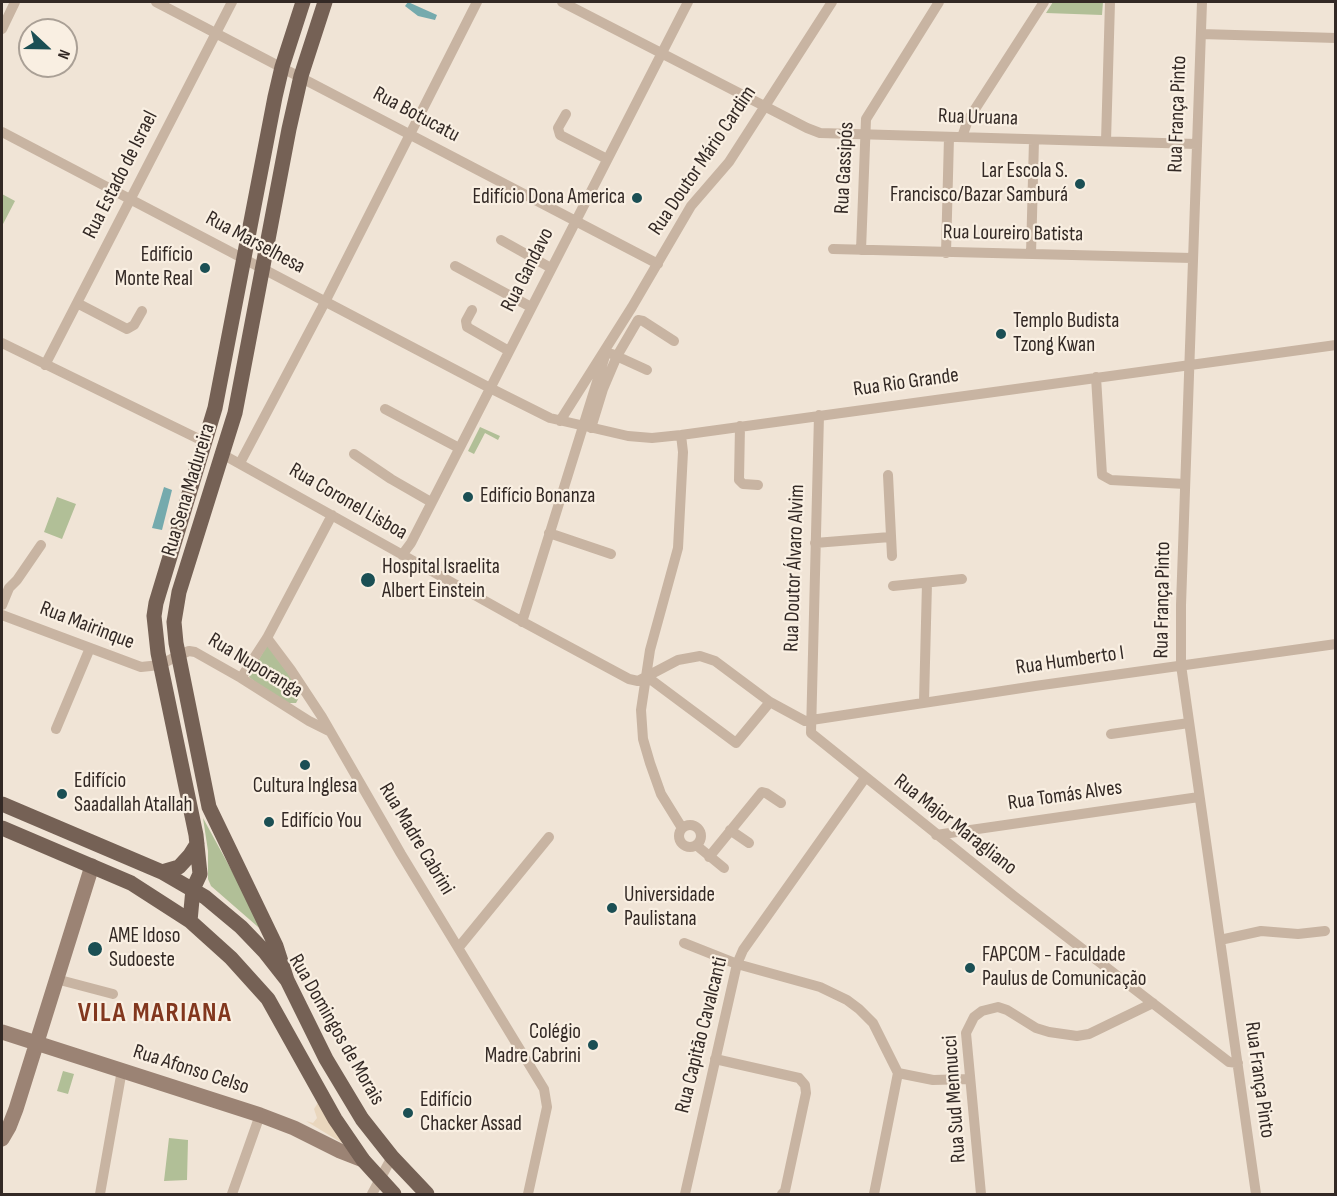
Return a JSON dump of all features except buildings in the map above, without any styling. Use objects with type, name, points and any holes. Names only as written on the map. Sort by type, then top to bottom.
[{"type":"main road","name":"Rua Sena Madureira","points":[[190,921],[193,889],[200,874],[197,844],[179,747],[160,665],[154,616],[224,370],[243,259],[282,67],[303,2]]},
{"type":"main road","name":"Rua Sena Madureira","points":[[287,980],[276,946],[209,807],[174,622],[175,607],[242,385],[262,269],[301,76],[325,2]]},
{"type":"main road","name":"Rua Domingos de Morais","points":[[2,804],[162,872],[193,889],[220,908],[241,927],[266,952],[287,980],[326,1059],[362,1119],[392,1157],[427,1194]]},
{"type":"main road","name":"Rua Domingos de Morais","points":[[2,828],[131,883],[190,921],[231,958],[268,999],[335,1119],[363,1160],[394,1194]]},
{"type":"main road","points":[[162,872],[179,867],[197,844]]},
{"type":"main road","points":[[92,866],[102,860],[123,854]]},
{"type":"street","points":[[2,29],[15,2]]},
{"type":"street","name":"Rua Botucatu","points":[[157,2],[658,264]]},
{"type":"street","name":"Rua Estado de Israel","points":[[45,365],[232,2]]},
{"type":"street","points":[[240,463],[325,302],[477,2]]},
{"type":"street","name":"Rua Uruana","points":[[562,2],[814,131],[864,135],[1196,144]]},
{"type":"street","name":"Rua Gandavo","points":[[402,555],[688,2]]},
{"type":"street","name":"Rua Doutor Mário Cardim","points":[[560,421],[609,350],[691,206],[723,170],[832,2]]},
{"type":"street","name":"Rua Gassipós","points":[[861,250],[864,126],[868,113],[939,2]]},
{"type":"street","points":[[962,137],[968,120],[1042,2]]},
{"type":"street","points":[[1106,141],[1110,2]]},
{"type":"street","name":"Rua França Pinto","points":[[1202,2],[1192,258],[1181,665],[1256,1194]]},
{"type":"street","points":[[1201,34],[1335,38]]},
{"type":"street","points":[[566,114],[558,128],[560,135],[607,159]]},
{"type":"street","name":"Rua Marselhesa","points":[[2,132],[490,388]]},
{"type":"street","points":[[946,253],[949,137]]},
{"type":"street","points":[[1032,254],[1034,140]]},
{"type":"street","points":[[501,240],[551,268]]},
{"type":"street","name":"Rua Loureiro Batista","points":[[833,249],[1192,258]]},
{"type":"street","points":[[454,266],[531,307]]},
{"type":"street","points":[[77,303],[127,329],[134,325],[142,311]]},
{"type":"street","points":[[472,310],[466,321],[466,327],[509,351]]},
{"type":"street","points":[[647,370],[609,350],[638,320],[674,341]]},
{"type":"street","points":[[2,343],[205,442]]},
{"type":"street","name":"Rua Rio Grande","points":[[490,388],[560,421],[639,437],[681,435],[1335,345]]},
{"type":"street","name":"Rua Doutor Mário Cardim","points":[[522,622],[549,533],[587,427],[609,350]]},
{"type":"street","points":[[1096,377],[1102,475],[1108,480],[1185,484]]},
{"type":"street","points":[[385,409],[459,448]]},
{"type":"street","name":"Rua Doutor Álvaro Alvim","points":[[810,722],[819,415]]},
{"type":"street","points":[[740,426],[739,480],[743,484],[758,485]]},
{"type":"street","points":[[681,435],[683,452],[678,548],[650,650],[641,710],[645,750],[661,794],[682,828]]},
{"type":"street","name":"Rua Coronel Lisboa","points":[[222,454],[522,622],[629,679],[638,681],[646,676]]},
{"type":"street","points":[[354,454],[431,502]]},
{"type":"street","points":[[888,475],[892,556]]},
{"type":"street","points":[[241,678],[267,638],[332,515]]},
{"type":"street","points":[[549,533],[611,554]]},
{"type":"street","points":[[815,543],[890,537]]},
{"type":"street","points":[[2,605],[9,588],[41,545]]},
{"type":"street","points":[[893,586],[962,579]]},
{"type":"street","points":[[924,702],[927,583]]},
{"type":"street","name":"Rua Mairinque","points":[[2,615],[141,667],[160,665]]},
{"type":"street","name":"Rua Madre Cabrini","points":[[267,638],[306,692],[544,1089],[547,1107],[528,1194]]},
{"type":"street","name":"Rua Humberto I","points":[[810,722],[924,702],[1335,644]]},
{"type":"street","points":[[56,729],[90,648]]},
{"type":"street","name":"Rua Nuporanga","points":[[160,665],[189,651],[195,652],[329,731]]},
{"type":"street","points":[[646,676],[678,660],[700,656],[720,664],[770,702],[801,720],[810,722]]},
{"type":"street","points":[[646,676],[736,743],[770,702]]},
{"type":"street","points":[[291,710],[302,704],[306,692]]},
{"type":"street","name":"Rua Major Maragliano","points":[[810,722],[811,733],[936,835],[1229,1062],[1238,1063]]},
{"type":"street","points":[[1110,734],[1189,723]]},
{"type":"street","name":"Rua Capitão Cavalcanti","points":[[685,1194],[737,964],[743,950],[865,778]]},
{"type":"street","points":[[709,857],[762,792],[781,803]]},
{"type":"street","name":"Rua Tomás Alves","points":[[936,835],[1199,797]]},
{"type":"street","points":[[692,825],[698,829],[701,837],[696,845],[689,847],[682,843],[679,836],[682,828],[692,825]]},
{"type":"street","points":[[730,830],[749,843]]},
{"type":"street","points":[[459,947],[549,837]]},
{"type":"street","points":[[696,845],[724,868]]},
{"type":"street","points":[[2,1139],[16,1109],[92,866]]},
{"type":"street","points":[[1221,940],[1262,931],[1298,934],[1326,931]]},
{"type":"street","points":[[684,943],[737,964],[820,987],[847,1000],[873,1023],[898,1073],[874,1194]]},
{"type":"street","points":[[56,979],[113,994]]},
{"type":"street","name":"Rua Sud Mennucci","points":[[981,1194],[966,1034],[974,1017],[982,1011],[998,1007],[1036,1028],[1077,1036],[1089,1034],[1153,1003]]},
{"type":"street","name":"Rua Afonso Celso","points":[[2,1032],[260,1115],[363,1160]]},
{"type":"street","points":[[715,1059],[799,1078],[805,1085],[806,1093],[785,1191],[782,1194]]},
{"type":"street","points":[[100,1194],[122,1070]]},
{"type":"street","points":[[898,1073],[933,1080],[970,1079]]},
{"type":"street","points":[[232,1194],[260,1115]]},
{"type":"street","points":[[372,1194],[392,1157]]},
{"type":"green space","points":[[1053,2],[1103,2],[1102,15],[1046,13]]},
{"type":"green space","points":[[2,194],[15,201],[2,226]]},
{"type":"green space","points":[[480,427],[500,436],[498,440],[485,433],[474,454],[468,451]]},
{"type":"green space","points":[[57,497],[76,504],[62,539],[44,532]]},
{"type":"green space","points":[[267,645],[302,692],[296,703],[282,703],[249,677]]},
{"type":"green space","points":[[203,818],[265,933],[211,886],[208,879],[208,851]]},
{"type":"green space","points":[[63,1071],[74,1074],[68,1094],[57,1091]]},
{"type":"green space","points":[[169,1138],[188,1140],[187,1180],[164,1181]]},
{"type":"shaded area","points":[[319,1101],[347,1146],[306,1121],[313,1123],[317,1118],[314,1109]]},
{"type":"water","points":[[408,2],[437,15],[435,20],[418,16],[405,6]]},
{"type":"water","points":[[164,487],[172,490],[162,530],[152,528]]},
{"type":"place","name":"Lar Escola S. Francisco/Bazar Samburá","points":[[1080,184]]},
{"type":"place","name":"Edifício Dona America","points":[[637,198]]},
{"type":"place","name":"Edifício Monte Real","points":[[205,268]]},
{"type":"place","name":"Templo Budista Tzong Kwan","points":[[1001,334]]},
{"type":"place","name":"Edifício Bonanza","points":[[468,497]]},
{"type":"place","name":"Hospital Israelita Albert Einstein","points":[[368,580]]},
{"type":"place","name":"Cultura Inglesa","points":[[305,765]]},
{"type":"place","name":"Edifício Saadallah Atallah","points":[[62,794]]},
{"type":"place","name":"Edifício You","points":[[269,822]]},
{"type":"place","name":"Universidade Paulistana","points":[[612,908]]},
{"type":"place","name":"AME Idoso Sudoeste","points":[[95,949]]},
{"type":"place","name":"FAPCOM - Faculdade Paulus de Comunicação","points":[[970,968]]},
{"type":"place","name":"Colégio Madre Cabrini","points":[[593,1045]]},
{"type":"place","name":"Edifício Chacker Assad","points":[[408,1113]]},
{"type":"district","name":"VILA MARIANA","points":[[155,1014]]}]
